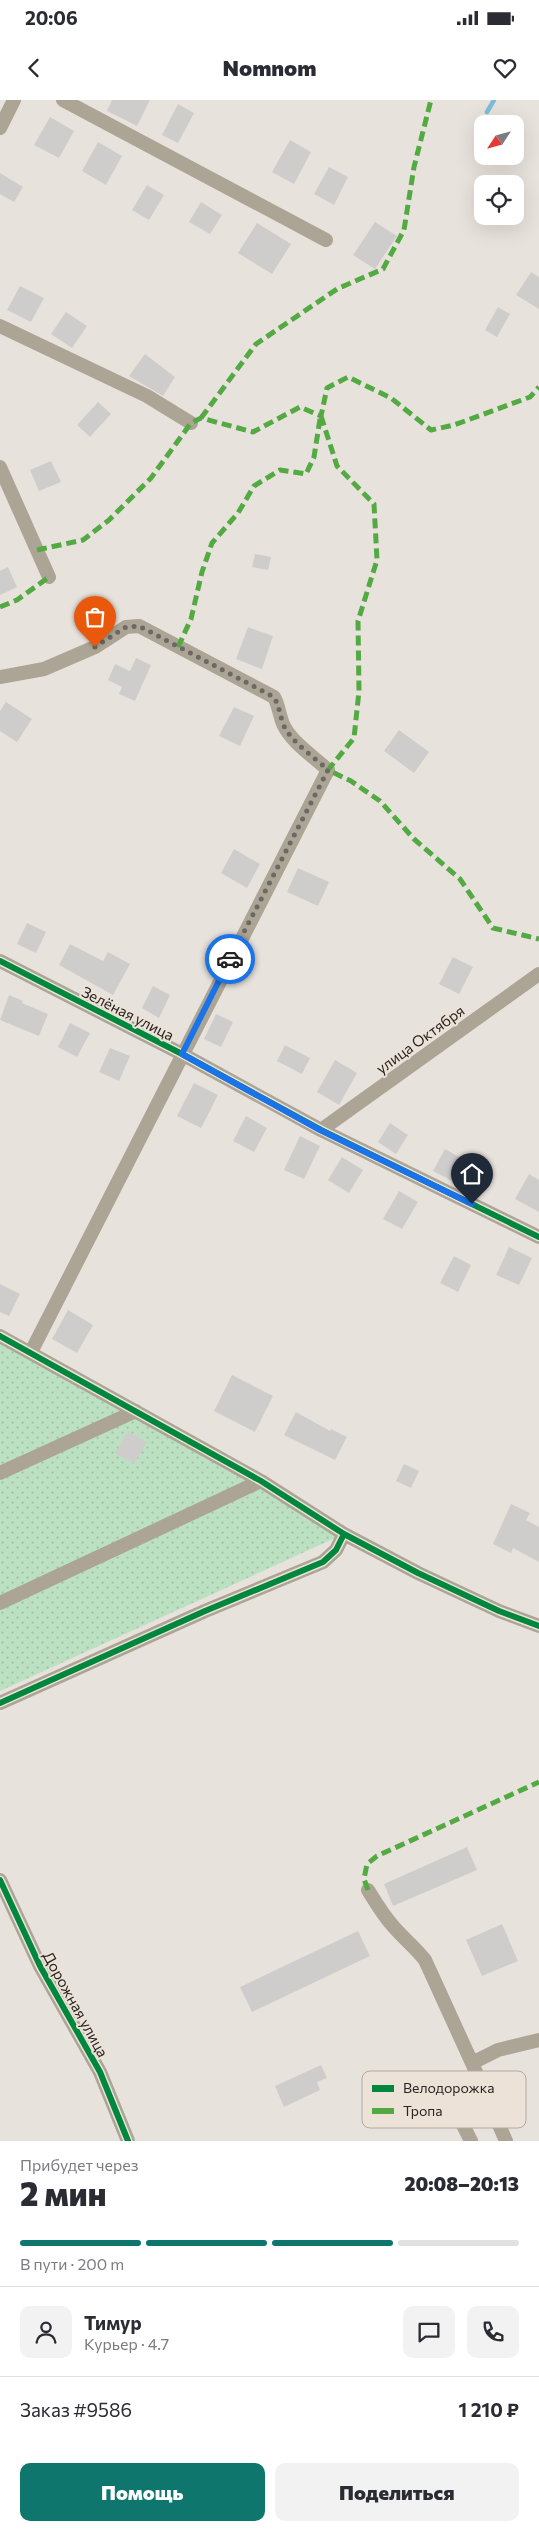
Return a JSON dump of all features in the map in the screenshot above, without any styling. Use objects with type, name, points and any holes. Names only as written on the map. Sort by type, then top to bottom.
[{"type":"street","points":[[0,128],[14,100]]},
{"type":"street","points":[[62,100],[326,240]]},
{"type":"street","points":[[0,326],[148,396],[191,423]]},
{"type":"street","points":[[0,467],[48,577]]},
{"type":"street","points":[[0,677],[44,669],[95,647],[126,627],[139,626],[274,697],[280,707],[283,724],[293,738],[328,770],[31,1352]]},
{"type":"street","name":"Зелёная улица","points":[[0,961],[182,1054],[320,1130],[539,1237]]},
{"type":"street","name":"улица Октября","points":[[320,1130],[539,974]]},
{"type":"street","points":[[1,1338],[31,1352],[136,1411],[260,1482],[344,1534],[427,1577],[499,1611],[539,1626]]},
{"type":"street","points":[[0,1473],[136,1411]]},
{"type":"street","points":[[0,1603],[260,1482]]},
{"type":"street","points":[[0,1703],[188,1619],[323,1562],[336,1550],[344,1534]]},
{"type":"street","name":"Дорожная улица","points":[[0,1880],[40,1966],[100,2072],[128,2141]]},
{"type":"street","points":[[368,1890],[380,1911],[394,1928],[414,1945],[425,1960],[475,2071]]},
{"type":"street","points":[[472,2063],[498,2050],[539,2040]]},
{"type":"street","points":[[464,2128],[471,2141]]},
{"type":"street","points":[[500,2128],[506,2141]]},
{"type":"green space","points":[[0,1336],[344,1534],[0,1691]]},
{"type":"building","points":[[112,100],[150,100],[137,126],[107,111]]},
{"type":"building","points":[[178,104],[194,113],[178,143],[162,135]]},
{"type":"building","points":[[50,117],[74,131],[59,158],[34,145]]},
{"type":"building","points":[[290,140],[311,152],[294,184],[272,172]]},
{"type":"building","points":[[98,142],[122,156],[106,185],[82,171]]},
{"type":"building","points":[[329,167],[348,177],[334,205],[314,194]]},
{"type":"building","points":[[0,173],[23,187],[14,202],[0,194]]},
{"type":"building","points":[[147,185],[164,195],[149,220],[132,210]]},
{"type":"building","points":[[201,202],[222,215],[210,234],[189,222]]},
{"type":"building","points":[[375,222],[397,236],[375,269],[353,255]]},
{"type":"building","points":[[257,223],[291,244],[272,274],[238,253]]},
{"type":"building","points":[[531,272],[539,277],[539,309],[516,295]]},
{"type":"building","points":[[20,286],[44,298],[31,322],[7,310]]},
{"type":"building","points":[[498,307],[510,314],[497,337],[485,330]]},
{"type":"building","points":[[66,312],[87,326],[72,348],[51,334]]},
{"type":"building","points":[[145,354],[175,377],[163,396],[129,376]]},
{"type":"building","points":[[98,402],[111,414],[90,437],[77,425]]},
{"type":"building","points":[[51,461],[61,482],[39,491],[30,470]]},
{"type":"building","points":[[255,554],[271,557],[268,570],[252,567]]},
{"type":"building","points":[[8,567],[17,587],[0,595],[0,571]]},
{"type":"building","points":[[248,627],[273,636],[262,669],[236,659]]},
{"type":"building","points":[[136,658],[151,665],[135,701],[119,694],[122,687],[108,680],[115,664],[130,671]]},
{"type":"building","points":[[6,702],[32,719],[17,742],[0,731],[0,711]]},
{"type":"building","points":[[234,707],[254,716],[240,746],[219,736]]},
{"type":"building","points":[[399,730],[429,752],[414,773],[384,751]]},
{"type":"building","points":[[234,849],[260,864],[247,888],[221,873]]},
{"type":"building","points":[[298,868],[329,882],[318,906],[287,892]]},
{"type":"building","points":[[27,923],[46,932],[36,953],[17,944]]},
{"type":"building","points":[[70,944],[103,961],[108,952],[130,964],[113,995],[59,965]]},
{"type":"building","points":[[453,957],[473,967],[459,994],[439,984]]},
{"type":"building","points":[[153,986],[170,995],[159,1018],[142,1008]]},
{"type":"building","points":[[9,995],[48,1014],[39,1036],[0,1020]]},
{"type":"building","points":[[216,1014],[233,1022],[221,1047],[204,1039]]},
{"type":"building","points":[[70,1023],[90,1033],[77,1057],[58,1047]]},
{"type":"building","points":[[285,1045],[310,1058],[302,1074],[277,1061]]},
{"type":"building","points":[[110,1048],[130,1056],[119,1081],[99,1072]]},
{"type":"building","points":[[335,1060],[357,1073],[339,1105],[317,1092]]},
{"type":"building","points":[[194,1083],[218,1095],[201,1128],[177,1116]]},
{"type":"building","points":[[246,1116],[267,1128],[254,1152],[233,1141]]},
{"type":"building","points":[[390,1123],[408,1135],[396,1154],[378,1142]]},
{"type":"building","points":[[300,1136],[320,1146],[304,1179],[284,1170]]},
{"type":"building","points":[[445,1149],[463,1159],[452,1181],[433,1171]]},
{"type":"building","points":[[342,1157],[363,1170],[349,1193],[328,1180]]},
{"type":"building","points":[[529,1174],[539,1180],[539,1212],[515,1199]]},
{"type":"building","points":[[399,1191],[418,1202],[402,1229],[383,1219]]},
{"type":"building","points":[[509,1247],[532,1258],[519,1285],[496,1275]]},
{"type":"building","points":[[454,1256],[471,1265],[458,1292],[440,1283]]},
{"type":"building","points":[[0,1284],[20,1294],[9,1316],[0,1312]]},
{"type":"building","points":[[68,1310],[93,1325],[77,1353],[52,1339]]},
{"type":"building","points":[[232,1375],[273,1396],[255,1432],[214,1411]]},
{"type":"building","points":[[296,1412],[330,1431],[331,1429],[347,1437],[335,1460],[284,1435]]},
{"type":"building","points":[[128,1431],[147,1442],[134,1464],[115,1453]]},
{"type":"building","points":[[404,1464],[419,1471],[411,1488],[396,1481]]},
{"type":"building","points":[[511,1504],[530,1513],[526,1520],[539,1527],[539,1562],[513,1548],[511,1553],[493,1544]]},
{"type":"building","points":[[467,1847],[477,1870],[393,1906],[384,1884]]},
{"type":"building","points":[[502,1924],[518,1961],[482,1976],[466,1940]]},
{"type":"building","points":[[358,1931],[370,1956],[252,2012],[240,1987]]},
{"type":"building","points":[[321,2065],[327,2078],[317,2082],[320,2090],[284,2107],[275,2086]]},
{"type":"waterway","points":[[487,112],[494,100]]},
{"type":"marked path","points":[[201,418],[256,344],[337,289],[383,269],[404,230],[414,167],[431,100]]},
{"type":"marked path","points":[[37,550],[83,540],[109,520],[151,478],[191,423],[201,418],[253,432],[300,407],[321,416],[327,388],[348,377],[391,398],[431,430],[454,425],[530,397],[539,387]]},
{"type":"marked path","points":[[321,416],[337,466],[374,504],[377,560],[358,621],[359,691],[354,738],[328,770],[351,781],[380,801],[414,839],[460,879],[493,928],[539,939]]},
{"type":"marked path","points":[[178,647],[191,619],[202,572],[212,543],[238,513],[254,486],[280,470],[306,474],[314,457],[320,419]]},
{"type":"marked path","points":[[0,607],[17,600],[49,577]]},
{"type":"marked path","points":[[368,1890],[364,1879],[367,1864],[377,1856],[539,1782]]},
{"type":"cycle path","points":[[0,961],[182,1054],[321,1130],[539,1237]]},
{"type":"cycle path","points":[[0,1336],[261,1481],[344,1534],[418,1573],[499,1611],[539,1626]]},
{"type":"cycle path","points":[[0,1703],[205,1611],[323,1562],[336,1550],[344,1534]]},
{"type":"cycle path","points":[[0,1880],[40,1966],[100,2072],[128,2141]]},
{"type":"way so far","points":[[95,647],[126,627],[139,626],[274,697],[280,707],[283,724],[293,738],[328,770],[230,959]]},
{"type":"route","points":[[230,959],[182,1054],[320,1130],[472,1204]]}]
